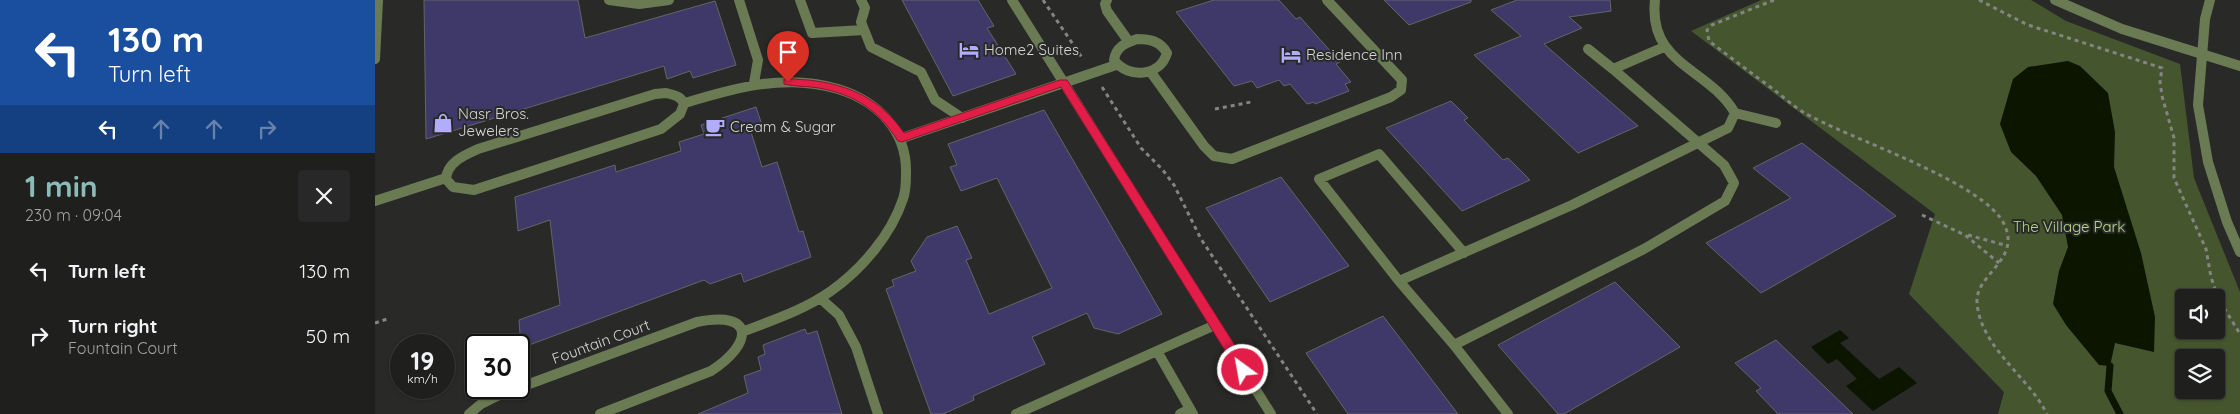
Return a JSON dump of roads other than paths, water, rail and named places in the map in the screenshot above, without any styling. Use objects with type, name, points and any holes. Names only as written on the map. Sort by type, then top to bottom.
[{"type":"street","points":[[375,59],[377,0]]},
{"type":"street","points":[[609,0],[629,5],[650,6],[669,0]]},
{"type":"street","points":[[739,0],[758,60],[754,83]]},
{"type":"street","points":[[800,0],[812,33],[864,30]]},
{"type":"street","points":[[861,0],[865,8],[861,22],[871,47],[921,72],[935,100],[962,118]]},
{"type":"street","points":[[1150,71],[1204,146],[1215,156],[1232,160],[1391,97],[1401,90],[1402,80],[1327,0]]},
{"type":"street","points":[[1655,0],[1651,14],[1655,30],[1664,47],[1725,98],[1735,113],[1776,123]]},
{"type":"street","points":[[2055,0],[2073,10],[2128,31],[2240,66]]},
{"type":"street","points":[[2210,0],[2205,19],[2199,105],[2208,162],[2227,222],[2240,252]]},
{"type":"street","points":[[1016,1],[1064,83],[1271,414]]},
{"type":"street","points":[[1104,1],[1107,11],[1129,42]]},
{"type":"street","points":[[1137,39],[1153,40],[1164,48],[1166,58],[1163,64],[1150,71],[1134,73],[1121,69],[1116,65],[1114,54],[1117,49],[1137,39]]},
{"type":"street","points":[[1613,69],[1664,47]]},
{"type":"street","points":[[1454,345],[1644,249],[1725,201],[1734,183],[1724,165],[1588,48]]},
{"type":"street","points":[[902,138],[1116,65]]},
{"type":"street","points":[[600,414],[725,364],[736,354],[742,342],[742,332],[784,316],[820,298],[859,267],[888,233],[904,198],[909,166],[902,138],[889,119],[870,103],[847,92],[819,85],[788,82],[754,83],[685,103]]},
{"type":"street","points":[[655,94],[675,94],[682,98],[685,103],[680,117],[661,129],[474,190],[454,188],[448,184],[446,178],[449,170],[456,162],[478,149],[655,94]]},
{"type":"street","points":[[1399,281],[1572,205],[1729,128],[1735,113]]},
{"type":"street","points":[[1464,253],[1379,154],[1319,179],[1399,281],[1454,345],[1508,414]]},
{"type":"street","points":[[375,201],[446,178]]},
{"type":"street","points":[[820,298],[839,315],[855,346],[878,414]]},
{"type":"street","name":"Fountain Court","points":[[469,414],[481,404],[497,396],[712,317],[727,318],[737,323],[742,332]]},
{"type":"street","points":[[1016,414],[1215,325]]},
{"type":"street","points":[[1157,351],[1187,412]]},
{"type":"waterway","points":[[2110,366],[2108,391],[2120,414]]},
{"type":"place","name":"Home2 Suites","points":[[969,50]]},
{"type":"place","name":"Residence Inn","points":[[1291,55]]},
{"type":"place","name":"Nasr Bros. Jewelers","points":[[443,123]]},
{"type":"place","name":"Cream & Sugar","points":[[715,127]]},
{"type":"park label","name":"The Village Park","points":[[2069,227]]}]
